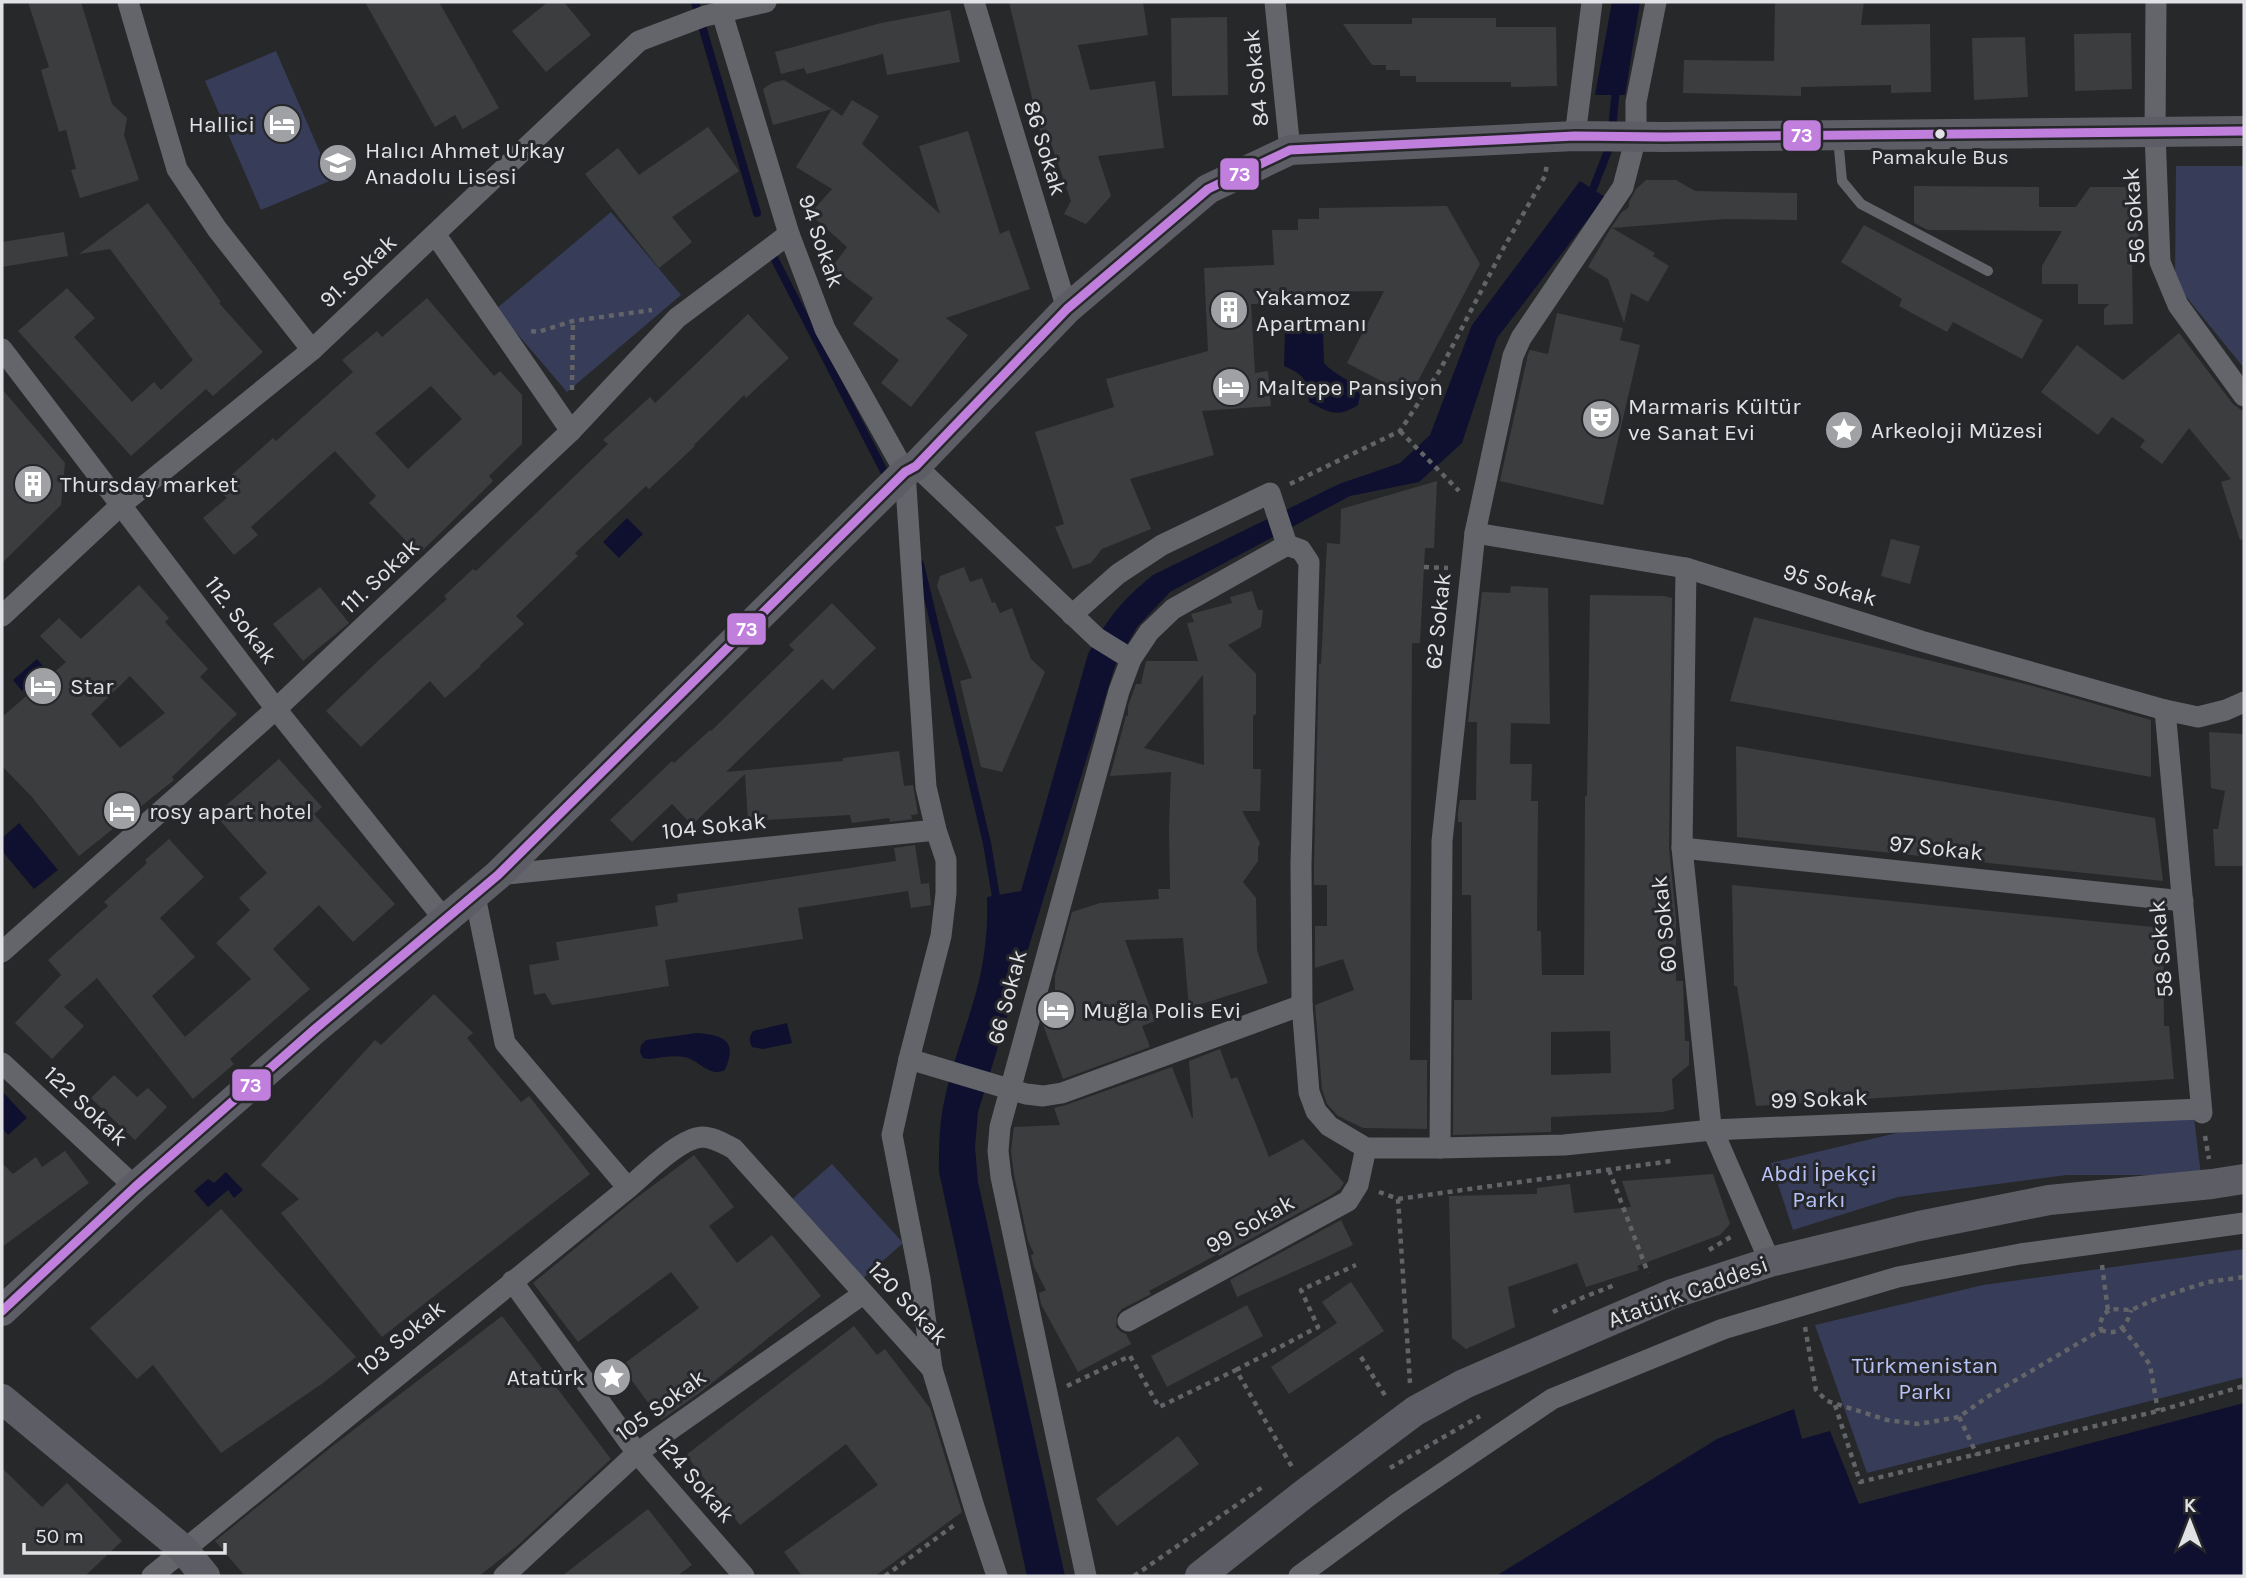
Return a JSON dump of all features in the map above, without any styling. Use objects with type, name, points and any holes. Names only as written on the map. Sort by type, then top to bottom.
[{"type":"street","points":[[128,2],[177,169],[217,229],[312,350]]},
{"type":"street","name":"91. Sokak","points":[[2,616],[121,505],[312,350],[639,41],[713,14],[766,2]]},
{"type":"street","name":"86 Sokak","points":[[974,2],[1066,309]]},
{"type":"street","name":"84 Sokak","points":[[1275,2],[1290,149]]},
{"type":"street","points":[[1573,136],[1592,2]]},
{"type":"street","name":"62 Sokak","points":[[1440,1149],[1442,841],[1475,533],[1513,356],[1521,338],[1623,187],[1633,137],[1636,102],[1656,2]]},
{"type":"street","name":"56 Sokak","points":[[2156,2],[2155,133],[2160,262],[2178,305],[2244,396]]},
{"type":"street","name":"94 Sokak","points":[[713,14],[787,236],[825,330],[910,469]]},
{"type":"street","points":[[2,1311],[135,1187],[498,875],[910,469],[1066,309],[1208,189],[1290,149],[1573,136],[2244,131]]},
{"type":"street","points":[[435,234],[571,431]]},
{"type":"street","name":"111. Sokak","points":[[2,952],[276,709],[571,431],[677,318],[787,236]]},
{"type":"street","name":"112. Sokak","points":[[2,349],[276,709],[444,919]]},
{"type":"street","points":[[910,469],[1097,639],[1126,656]]},
{"type":"street","points":[[910,469],[926,787],[946,860],[946,892],[941,936],[892,1135],[920,1279],[932,1369]]},
{"type":"street","points":[[1072,615],[1118,574],[1162,545],[1273,503],[1285,539],[1301,550],[1309,562],[1300,864],[1302,1005],[1306,1067],[1309,1092],[1316,1111],[1328,1126],[1366,1149],[1358,1185]]},
{"type":"street","name":"95 Sokak","points":[[1475,533],[1686,568],[1921,641],[2165,710]]},
{"type":"street","name":"66 Sokak","points":[[1086,1576],[1000,1178],[998,1151],[1002,1087],[1119,691],[1126,656],[1173,609],[1285,539]]},
{"type":"street","name":"60 Sokak","points":[[1686,568],[1682,848],[1712,1130],[1770,1262]]},
{"type":"street","points":[[2165,710],[2198,717],[2244,702]]},
{"type":"street","name":"58 Sokak","points":[[2165,710],[2202,1111]]},
{"type":"street","name":"104 Sokak","points":[[498,875],[936,830]]},
{"type":"street","name":"97 Sokak","points":[[1682,848],[2183,901]]},
{"type":"street","points":[[475,896],[505,1043],[628,1188]]},
{"type":"street","points":[[909,1059],[1002,1087],[1043,1096],[1062,1093],[1302,1005]]},
{"type":"street","name":"122 Sokak","points":[[2,1063],[135,1187]]},
{"type":"street","name":"99 Sokak","points":[[1366,1149],[1564,1145],[1712,1130],[2202,1111]]},
{"type":"street","name":"120 Sokak","points":[[685,1142],[702,1137],[719,1140],[734,1149],[932,1369],[998,1576]]},
{"type":"street","name":"103 Sokak","points":[[152,1576],[685,1142]]},
{"type":"street","name":"Atatürk Caddesi","points":[[1200,1576],[1415,1411],[1464,1384],[1672,1294],[1770,1262],[1919,1226],[2049,1200],[2244,1179]]},
{"type":"street","name":"99 Sokak","points":[[1128,1321],[1348,1201],[1358,1185]]},
{"type":"street","points":[[1299,1576],[1397,1504],[1552,1399],[1723,1329],[1898,1277],[2020,1254],[2244,1223]]},
{"type":"street","name":"124 Sokak","points":[[512,1281],[637,1453],[744,1576]]},
{"type":"street","name":"105 Sokak","points":[[504,1576],[637,1453],[863,1294]]},
{"type":"street","points":[[2,1399],[183,1549],[205,1576]]},
{"type":"lane","points":[[1837,136],[1842,181],[1861,204],[1989,271]]},
{"type":"path","points":[[1273,503],[1400,431],[1440,370],[1503,249],[1545,176],[1573,136]]},
{"type":"path","points":[[498,326],[538,332],[573,321],[650,309],[677,318]]},
{"type":"path","points":[[571,431],[573,321]]},
{"type":"path","points":[[1400,431],[1440,471]]},
{"type":"path","points":[[2202,1111],[2212,1184]]},
{"type":"path","points":[[1358,1185],[1398,1199],[1676,1160]]},
{"type":"path","points":[[1609,1170],[1647,1273],[1660,1268]]},
{"type":"path","points":[[1398,1199],[1410,1386],[1421,1380]]},
{"type":"path","points":[[1699,1254],[1733,1236],[1738,1225]]},
{"type":"path","points":[[2099,1243],[2108,1311]]},
{"type":"path","points":[[1047,1395],[1130,1356],[1159,1407],[1318,1327],[1301,1290],[1356,1265]]},
{"type":"path","points":[[2101,1330],[2100,1323],[2111,1309],[2131,1310],[2208,1282],[2244,1277]]},
{"type":"path","points":[[1548,1315],[1584,1297],[1622,1283]]},
{"type":"path","points":[[1801,1306],[1816,1391],[1835,1404],[1886,1420],[1918,1424],[1959,1417],[1987,1397],[2101,1330]]},
{"type":"path","points":[[2101,1330],[2110,1334],[2122,1328],[2129,1319],[2131,1310]]},
{"type":"path","points":[[2122,1328],[2150,1366],[2158,1411]]},
{"type":"path","points":[[1361,1357],[1388,1401]]},
{"type":"path","points":[[1236,1370],[1292,1467]]},
{"type":"path","points":[[1835,1404],[1860,1482],[2158,1411],[2244,1386]]},
{"type":"path","points":[[1959,1417],[1977,1455]]},
{"type":"path","points":[[885,1576],[975,1510]]},
{"type":"green space","points":[[276,51],[332,180],[261,210],[205,81]]},
{"type":"green space","points":[[2176,166],[2244,166],[2244,368],[2175,283]]},
{"type":"green space","points":[[611,212],[681,295],[567,392],[496,309]]},
{"type":"green space","name":"Abdi İpekçi Parkı","points":[[2194,1117],[2201,1175],[2067,1175],[1898,1197],[1793,1230],[1771,1163],[1909,1130]]},
{"type":"green space","points":[[832,1164],[903,1243],[860,1281],[789,1202]]},
{"type":"green space","name":"Türkmenistan Parkı","points":[[2244,1249],[2244,1377],[1867,1473],[1815,1325],[1983,1285]]},
{"type":"shaded area","points":[[1612,2],[1640,2],[1625,95],[1595,95]]},
{"type":"shaded area","points":[[1580,181],[1605,197],[1497,338],[1462,443],[1419,482],[1350,496],[1170,592],[1137,627],[1115,666],[978,1112],[975,1147],[978,1182],[1065,1576],[1027,1576],[939,1172],[942,1111],[981,972],[987,897],[1021,891],[1088,654],[1116,611],[1153,575],[1339,484],[1400,463],[1430,435],[1472,325]]},
{"type":"shaded area","points":[[1297,322],[1316,325],[1323,333],[1324,363],[1361,391],[1358,405],[1339,413],[1309,402],[1304,379],[1284,366],[1285,330]]},
{"type":"shaded area","points":[[627,518],[643,534],[619,558],[603,542]]},
{"type":"shaded area","points":[[37,659],[47,671],[22,691],[13,680]]},
{"type":"shaded area","points":[[19,823],[58,870],[34,889],[2,851],[2,838]]},
{"type":"shaded area","points":[[787,1023],[792,1043],[763,1049],[752,1047],[750,1039],[753,1031]]},
{"type":"shaded area","points":[[697,1033],[726,1041],[730,1052],[725,1070],[714,1072],[684,1057],[643,1058],[640,1052],[641,1045],[646,1040]]},
{"type":"shaded area","points":[[2,1091],[27,1118],[8,1135],[2,1128]]},
{"type":"shaded area","points":[[226,1172],[243,1190],[234,1198],[228,1190],[208,1207],[194,1191],[208,1179],[214,1183]]},
{"type":"shaded area","points":[[2244,1403],[2244,1576],[1496,1576],[1717,1439],[1794,1409],[1802,1439],[1830,1431],[1859,1504]]},
{"type":"building","points":[[28,2],[81,2],[112,104],[127,118],[124,135],[139,180],[80,198],[71,170],[76,169],[66,130],[59,132],[41,70],[49,67]]},
{"type":"building","points":[[365,2],[439,2],[499,108],[463,129],[455,115],[435,127]]},
{"type":"building","points":[[548,2],[564,2],[591,35],[546,72],[512,31]]},
{"type":"building","points":[[1009,2],[1143,2],[1148,35],[1078,45],[1090,90],[1155,81],[1164,148],[1098,156],[1111,196],[1086,224],[1064,214],[1071,201],[1046,129],[1040,131]]},
{"type":"building","points":[[1775,2],[1864,2],[1861,25],[1930,24],[1931,92],[1891,93],[1891,85],[1801,87],[1801,96],[1683,93],[1684,60],[1774,61]]},
{"type":"building","points":[[950,10],[960,62],[887,75],[883,54],[807,74],[804,68],[781,74],[775,52],[881,23]]},
{"type":"building","points":[[1227,17],[1228,95],[1172,96],[1171,18]]},
{"type":"building","points":[[1412,18],[1496,18],[1496,27],[1556,27],[1557,86],[1511,87],[1511,82],[1416,82],[1416,76],[1400,76],[1400,70],[1386,70],[1386,65],[1372,65],[1343,24],[1412,24]]},
{"type":"building","points":[[2131,33],[2132,89],[2075,91],[2074,34]]},
{"type":"building","points":[[2025,37],[2028,97],[1974,100],[1972,38]]},
{"type":"building","points":[[784,80],[832,109],[773,125],[763,89]]},
{"type":"building","points":[[852,100],[879,116],[862,144],[940,214],[919,146],[968,131],[1000,234],[1009,230],[1030,289],[946,318],[968,335],[911,407],[881,383],[899,360],[853,324],[873,298],[832,267],[847,247],[810,214],[832,189],[796,167],[832,109],[842,116]]},
{"type":"building","points":[[708,127],[739,171],[672,217],[692,242],[659,268],[585,174],[618,148],[639,175]]},
{"type":"building","points":[[1646,180],[1676,180],[1695,191],[1797,193],[1797,220],[1725,219],[1612,228],[1655,253],[1653,256],[1669,266],[1648,302],[1631,293],[1624,323],[1608,279],[1588,267],[1621,213],[1629,207],[1636,189]]},
{"type":"building","points":[[1914,186],[2039,187],[2039,207],[2076,207],[2090,187],[2138,187],[2139,258],[2132,258],[2133,324],[2104,325],[2104,309],[2109,304],[2078,304],[2078,284],[2042,284],[2042,266],[2062,231],[1928,230],[1914,223]]},
{"type":"building","points":[[148,203],[221,302],[219,303],[263,352],[213,396],[206,389],[131,456],[18,331],[67,288],[95,318],[74,337],[132,402],[154,382],[161,390],[193,360],[110,249],[79,254]]},
{"type":"building","points":[[1447,206],[1480,264],[1410,396],[1347,363],[1384,291],[1313,292],[1313,302],[1251,304],[1255,373],[1268,371],[1271,406],[1202,411],[1214,455],[1130,479],[1151,529],[1102,549],[1091,563],[1073,569],[1055,527],[1064,524],[1035,432],[1114,407],[1106,379],[1208,351],[1204,268],[1274,265],[1272,230],[1298,230],[1298,219],[1319,219],[1319,208]]},
{"type":"building","points":[[1864,225],[2043,320],[2022,359],[1953,322],[1947,332],[1899,306],[1902,299],[1841,262]]},
{"type":"building","points":[[64,232],[68,256],[2,267],[2,242]]},
{"type":"building","points":[[427,298],[494,376],[500,371],[522,395],[522,444],[489,476],[493,481],[419,554],[369,503],[376,496],[335,451],[251,527],[258,535],[234,555],[203,518],[227,498],[217,488],[273,438],[276,441],[353,372],[342,360],[377,331],[382,337]],"holes":[[[431,386],[462,419],[408,469],[375,433]]]},
{"type":"building","name":"Marmaris Kültür ve Sanat Evi","points":[[1557,313],[1623,328],[1620,340],[1640,345],[1603,505],[1500,481],[1528,354],[1530,350],[1548,354]]},
{"type":"building","points":[[748,314],[789,358],[746,398],[744,395],[695,446],[649,489],[646,486],[575,553],[578,556],[516,616],[524,624],[481,666],[445,698],[430,681],[361,747],[326,711],[447,599],[444,596],[473,569],[476,571],[608,444],[603,440],[650,397],[655,403]]},
{"type":"building","points":[[2179,333],[2233,404],[2244,412],[2244,539],[2240,540],[2221,482],[2231,479],[2189,428],[2162,464],[2140,447],[2145,440],[2112,417],[2098,435],[2041,392],[2077,345],[2123,380]]},
{"type":"building","name":"Thursday market","points":[[2,389],[65,463],[61,505],[2,563]]},
{"type":"building","points":[[1437,481],[1434,548],[1425,548],[1420,643],[1412,643],[1410,1060],[1427,1060],[1427,1129],[1363,1128],[1338,1116],[1327,1104],[1322,1089],[1315,1005],[1354,990],[1343,959],[1315,968],[1315,926],[1327,926],[1327,885],[1314,885],[1314,864],[1319,664],[1327,543],[1340,544],[1341,509]]},
{"type":"building","points":[[1891,539],[1920,546],[1910,584],[1881,576]]},
{"type":"building","points":[[964,567],[970,582],[982,578],[992,603],[995,602],[1000,613],[1012,608],[1031,659],[1045,672],[1002,772],[981,767],[960,681],[972,678],[937,586],[940,576]]},
{"type":"building","points":[[139,585],[169,618],[165,622],[208,669],[200,677],[237,714],[172,777],[174,780],[79,856],[32,797],[2,766],[2,717],[66,662],[40,636],[59,618],[81,639]],"holes":[[[130,676],[165,713],[120,748],[91,714]]]},
{"type":"building","points":[[1511,586],[1548,588],[1550,724],[1511,723],[1510,764],[1532,764],[1531,801],[1538,801],[1537,931],[1541,931],[1542,975],[1584,975],[1590,595],[1672,598],[1669,848],[1676,918],[1676,981],[1683,981],[1685,1041],[1689,1041],[1689,1065],[1672,1079],[1674,1109],[1662,1112],[1551,1117],[1551,1132],[1453,1135],[1454,1000],[1472,1000],[1471,895],[1462,895],[1462,822],[1458,822],[1458,811],[1460,800],[1476,800],[1477,722],[1468,722],[1482,592],[1510,593]],"holes":[[[1610,1031],[1611,1073],[1551,1075],[1551,1032]]]},
{"type":"building","points":[[320,587],[349,623],[303,661],[273,624]]},
{"type":"building","points":[[1252,591],[1258,610],[1263,610],[1261,627],[1228,645],[1256,674],[1253,769],[1261,769],[1260,811],[1242,811],[1260,843],[1258,861],[1243,882],[1256,898],[1257,950],[1268,983],[1189,1008],[1183,938],[1125,940],[1155,1021],[1142,1026],[1150,1047],[1063,1079],[1042,1022],[1046,1008],[1055,1005],[1055,976],[1072,912],[1100,903],[1159,899],[1158,889],[1170,889],[1171,772],[1110,776],[1128,716],[1128,706],[1136,684],[1141,684],[1146,661],[1198,661],[1187,623],[1194,622],[1191,614],[1232,603],[1230,597]],"holes":[[[1203,675],[1204,765],[1144,748]]]},
{"type":"building","points":[[832,603],[876,648],[833,690],[822,679],[726,772],[843,761],[843,758],[899,751],[904,786],[913,785],[918,814],[911,815],[912,819],[890,822],[889,818],[852,823],[850,815],[748,821],[745,774],[692,825],[672,804],[632,842],[610,820],[672,761],[674,763],[711,731],[794,650],[789,645]]},
{"type":"building","points":[[1754,617],[2029,685],[2151,720],[2151,777],[1730,701]]},
{"type":"building","points":[[2209,732],[2244,734],[2244,866],[2215,866],[2213,829],[2218,829],[2225,791],[2211,788]]},
{"type":"building","points":[[1736,746],[2155,818],[2163,881],[1737,837]]},
{"type":"building","points":[[279,759],[322,807],[314,814],[395,904],[353,942],[319,905],[273,949],[310,989],[230,1059],[234,1064],[193,1099],[97,978],[64,1007],[84,1026],[52,1059],[15,1023],[61,975],[48,960],[108,906],[104,902],[169,839],[204,877],[160,918],[195,957],[152,996],[185,1037],[251,979],[216,943],[250,910],[239,898],[267,873],[215,815]]},
{"type":"building","points":[[915,845],[921,884],[929,883],[931,905],[911,908],[908,891],[798,908],[803,939],[665,960],[669,986],[552,1005],[545,993],[534,995],[529,965],[559,960],[556,942],[658,926],[655,906],[678,902],[677,894],[896,861],[894,848]]},
{"type":"building","points":[[1732,885],[2163,928],[2164,1026],[2169,1026],[2174,1079],[1756,1106],[1737,986],[1734,986]]},
{"type":"building","points":[[434,994],[473,1033],[467,1038],[521,1102],[529,1096],[590,1174],[382,1337],[281,1213],[299,1199],[261,1165],[375,1040],[381,1045]]},
{"type":"building","points":[[1220,1049],[1231,1079],[1237,1077],[1269,1157],[1303,1139],[1344,1183],[1330,1196],[1149,1291],[1151,1294],[1122,1309],[1117,1315],[1116,1327],[1126,1334],[1131,1344],[1078,1372],[1041,1304],[1039,1293],[1046,1290],[1034,1267],[1031,1255],[1034,1254],[1028,1241],[1014,1175],[1011,1151],[1014,1127],[1060,1125],[1054,1108],[1172,1067],[1193,1118],[1189,1061]]},
{"type":"building","points":[[114,1075],[137,1097],[148,1088],[167,1107],[135,1140],[91,1098]]},
{"type":"building","points":[[65,1151],[89,1183],[2,1247],[2,1163],[13,1174],[36,1157],[42,1167]]},
{"type":"building","points":[[694,1155],[734,1207],[709,1226],[737,1263],[772,1235],[821,1296],[698,1394],[661,1420],[621,1366],[699,1308],[671,1272],[578,1342],[533,1283],[635,1199]]},
{"type":"building","points":[[1713,1174],[1730,1224],[1720,1235],[1637,1266],[1639,1270],[1586,1287],[1577,1263],[1508,1287],[1515,1327],[1466,1349],[1452,1338],[1449,1196],[1537,1194],[1537,1188],[1570,1184],[1574,1213],[1631,1207],[1622,1181]]},
{"type":"building","points":[[221,1209],[356,1357],[221,1453],[153,1365],[137,1379],[90,1328]]},
{"type":"building","points":[[1341,1220],[1353,1245],[1237,1297],[1230,1280]]},
{"type":"building","points":[[1351,1282],[1384,1331],[1289,1394],[1271,1367],[1337,1323],[1322,1302]]},
{"type":"building","points":[[1247,1305],[1263,1336],[1167,1387],[1151,1356]]},
{"type":"building","points":[[502,1316],[611,1459],[516,1547],[479,1576],[245,1576],[215,1541],[330,1448]]},
{"type":"building","points":[[854,1326],[877,1355],[885,1349],[930,1408],[962,1512],[875,1576],[802,1576],[784,1552],[878,1485],[846,1444],[740,1525],[686,1455]]},
{"type":"building","points":[[1178,1436],[1199,1464],[1117,1526],[1096,1499]]},
{"type":"building","points":[[2,1468],[42,1507],[67,1483],[122,1541],[85,1576],[2,1576]]},
{"type":"building","points":[[648,1509],[692,1565],[677,1576],[562,1576]]},
{"type":"waterway","points":[[695,2],[757,213]]},
{"type":"waterway","points":[[1612,130],[1616,88]]},
{"type":"waterway","points":[[1589,195],[1611,143]]},
{"type":"waterway","points":[[770,250],[889,481]]},
{"type":"waterway","points":[[920,564],[987,843],[997,903]]},
{"type":"transit line","name":"73","points":[[2,1311],[135,1187],[315,1029],[498,875],[905,472],[916,466],[1067,309],[1208,189],[1290,150],[1575,136],[2244,131]]},
{"type":"place","name":"Hallici","points":[[282,124]]},
{"type":"place","name":"Pamakule Bus","points":[[1940,134]]},
{"type":"place","name":"Halıcı Ahmet Urkay Anadolu Lisesi","points":[[338,163]]},
{"type":"place","name":"Yakamoz Apartmanı","points":[[1229,310]]},
{"type":"place","name":"Maltepe Pansiyon","points":[[1231,387]]},
{"type":"place","name":"Marmaris Kültür ve Sanat Evi","points":[[1601,419]]},
{"type":"place","name":"Arkeoloji Müzesi","points":[[1844,430]]},
{"type":"place","name":"Thursday market","points":[[33,484]]},
{"type":"place","name":"Star","points":[[43,686]]},
{"type":"place","name":"rosy apart hotel","points":[[122,811]]},
{"type":"place","name":"Muğla Polis Evi","points":[[1056,1010]]},
{"type":"place","name":"Atatürk","points":[[612,1377]]}]
